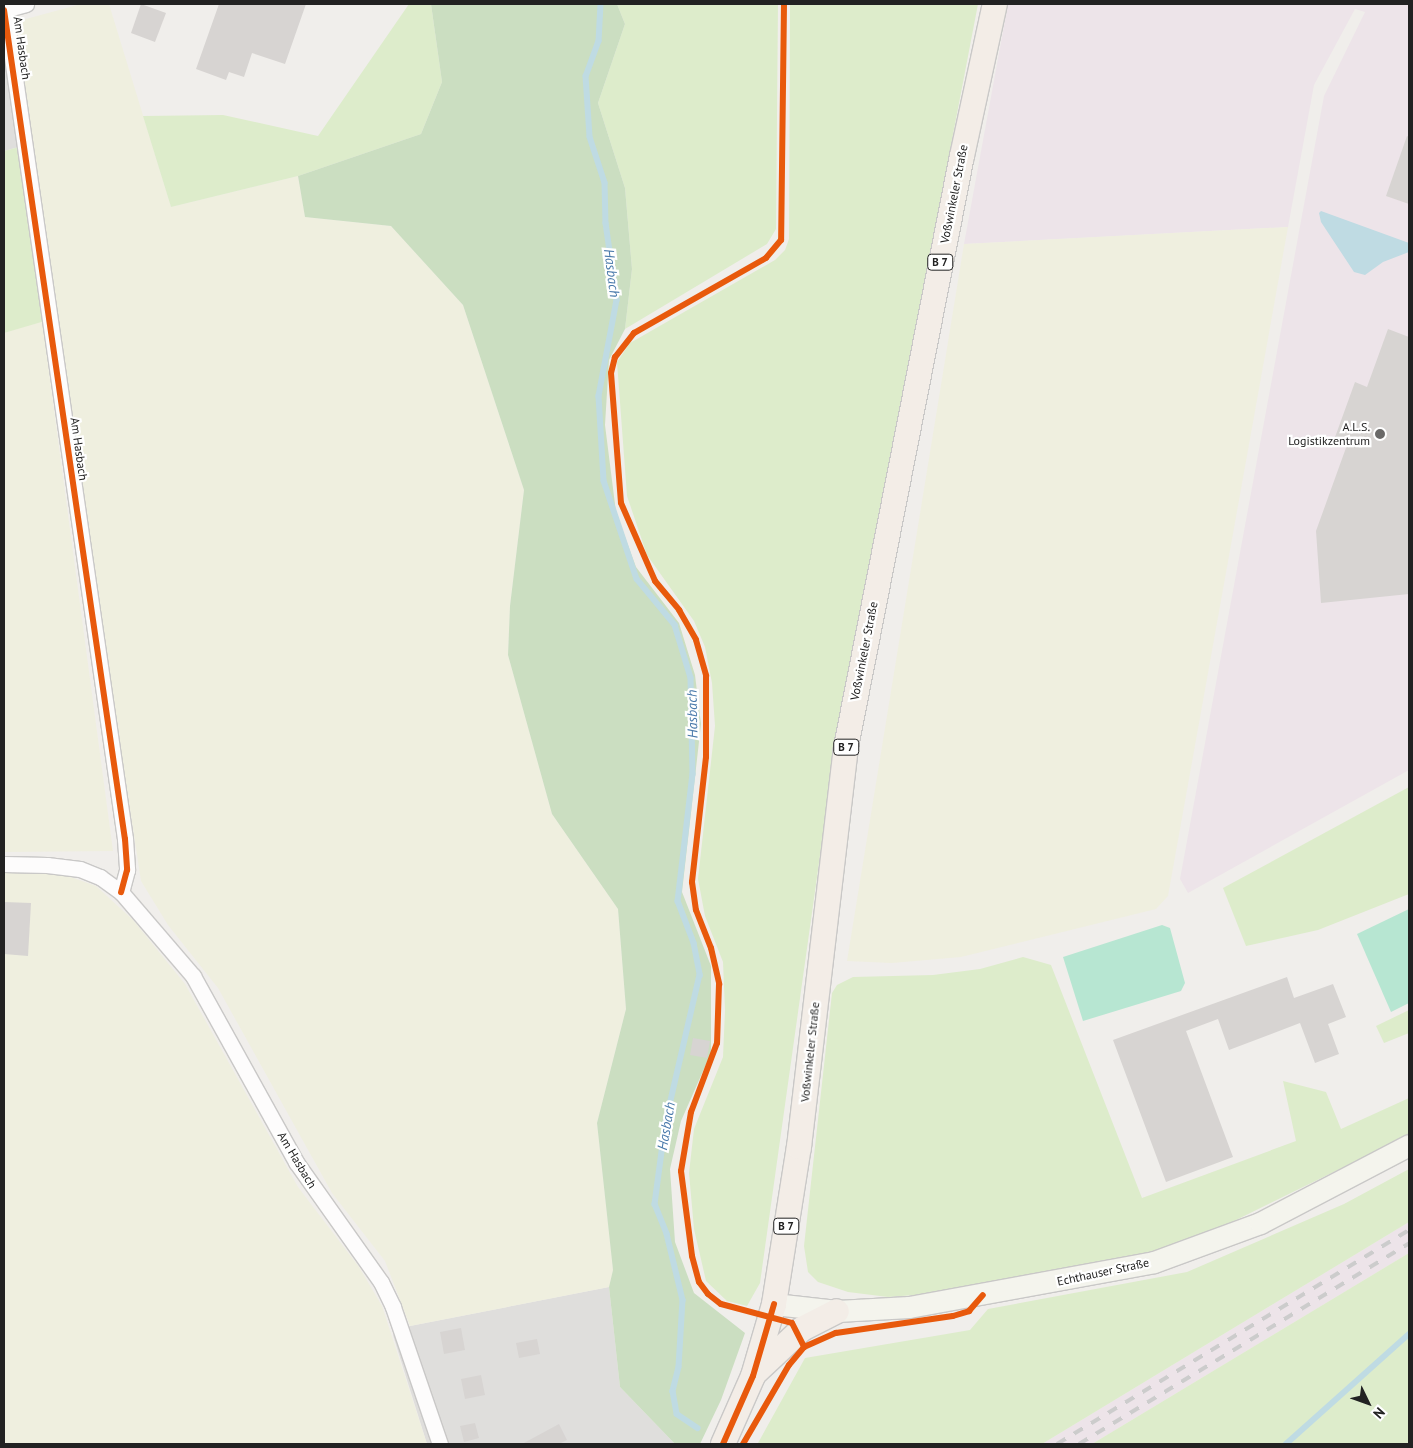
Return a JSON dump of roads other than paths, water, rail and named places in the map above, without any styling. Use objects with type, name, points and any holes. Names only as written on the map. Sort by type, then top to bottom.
[{"type":"main road","name":"Voßwinkeler Straße","points":[[774,1304],[799,1148],[846,747],[958,175],[995,4]]},
{"type":"main road","name":"Echthauser Straße","points":[[774,1304],[837,1311],[877,1311],[939,1303],[1096,1275],[1177,1255],[1260,1223],[1409,1145]]},
{"type":"main road","name":"B 7","points":[[723,1444],[753,1376],[774,1304]]},
{"type":"main road","points":[[753,1376],[802,1329],[837,1311]]},
{"type":"street","points":[[5,10],[26,4]]},
{"type":"street","name":"Am Hasbach","points":[[5,10],[125,838],[127,870],[121,892]]},
{"type":"street","name":"Am Hasbach","points":[[4,864],[80,869],[100,877],[121,892],[193,976],[296,1162],[381,1282],[393,1307],[440,1444]]},
{"type":"water","points":[[1321,211],[1409,243],[1409,252],[1383,262],[1365,275],[1354,272],[1321,222],[1319,213]]},
{"type":"waterway","name":"Hasbach","points":[[601,4],[599,41],[586,76],[590,137],[605,183],[606,223],[617,300],[599,396],[604,481],[637,579],[675,625],[691,678],[693,774],[678,901],[694,943],[700,975],[666,1122],[655,1204],[667,1234],[683,1300],[679,1367],[673,1391],[677,1414],[698,1428]]},
{"type":"waterway","name":"Hasbach","points":[[1286,1444],[1409,1334]]},
{"type":"railway","points":[[1057,1444],[1409,1230]]},
{"type":"railway","points":[[1079,1444],[1409,1243]]},
{"type":"place","name":"A.L.S. Logistikzentrum","points":[[1380,434]]}]
